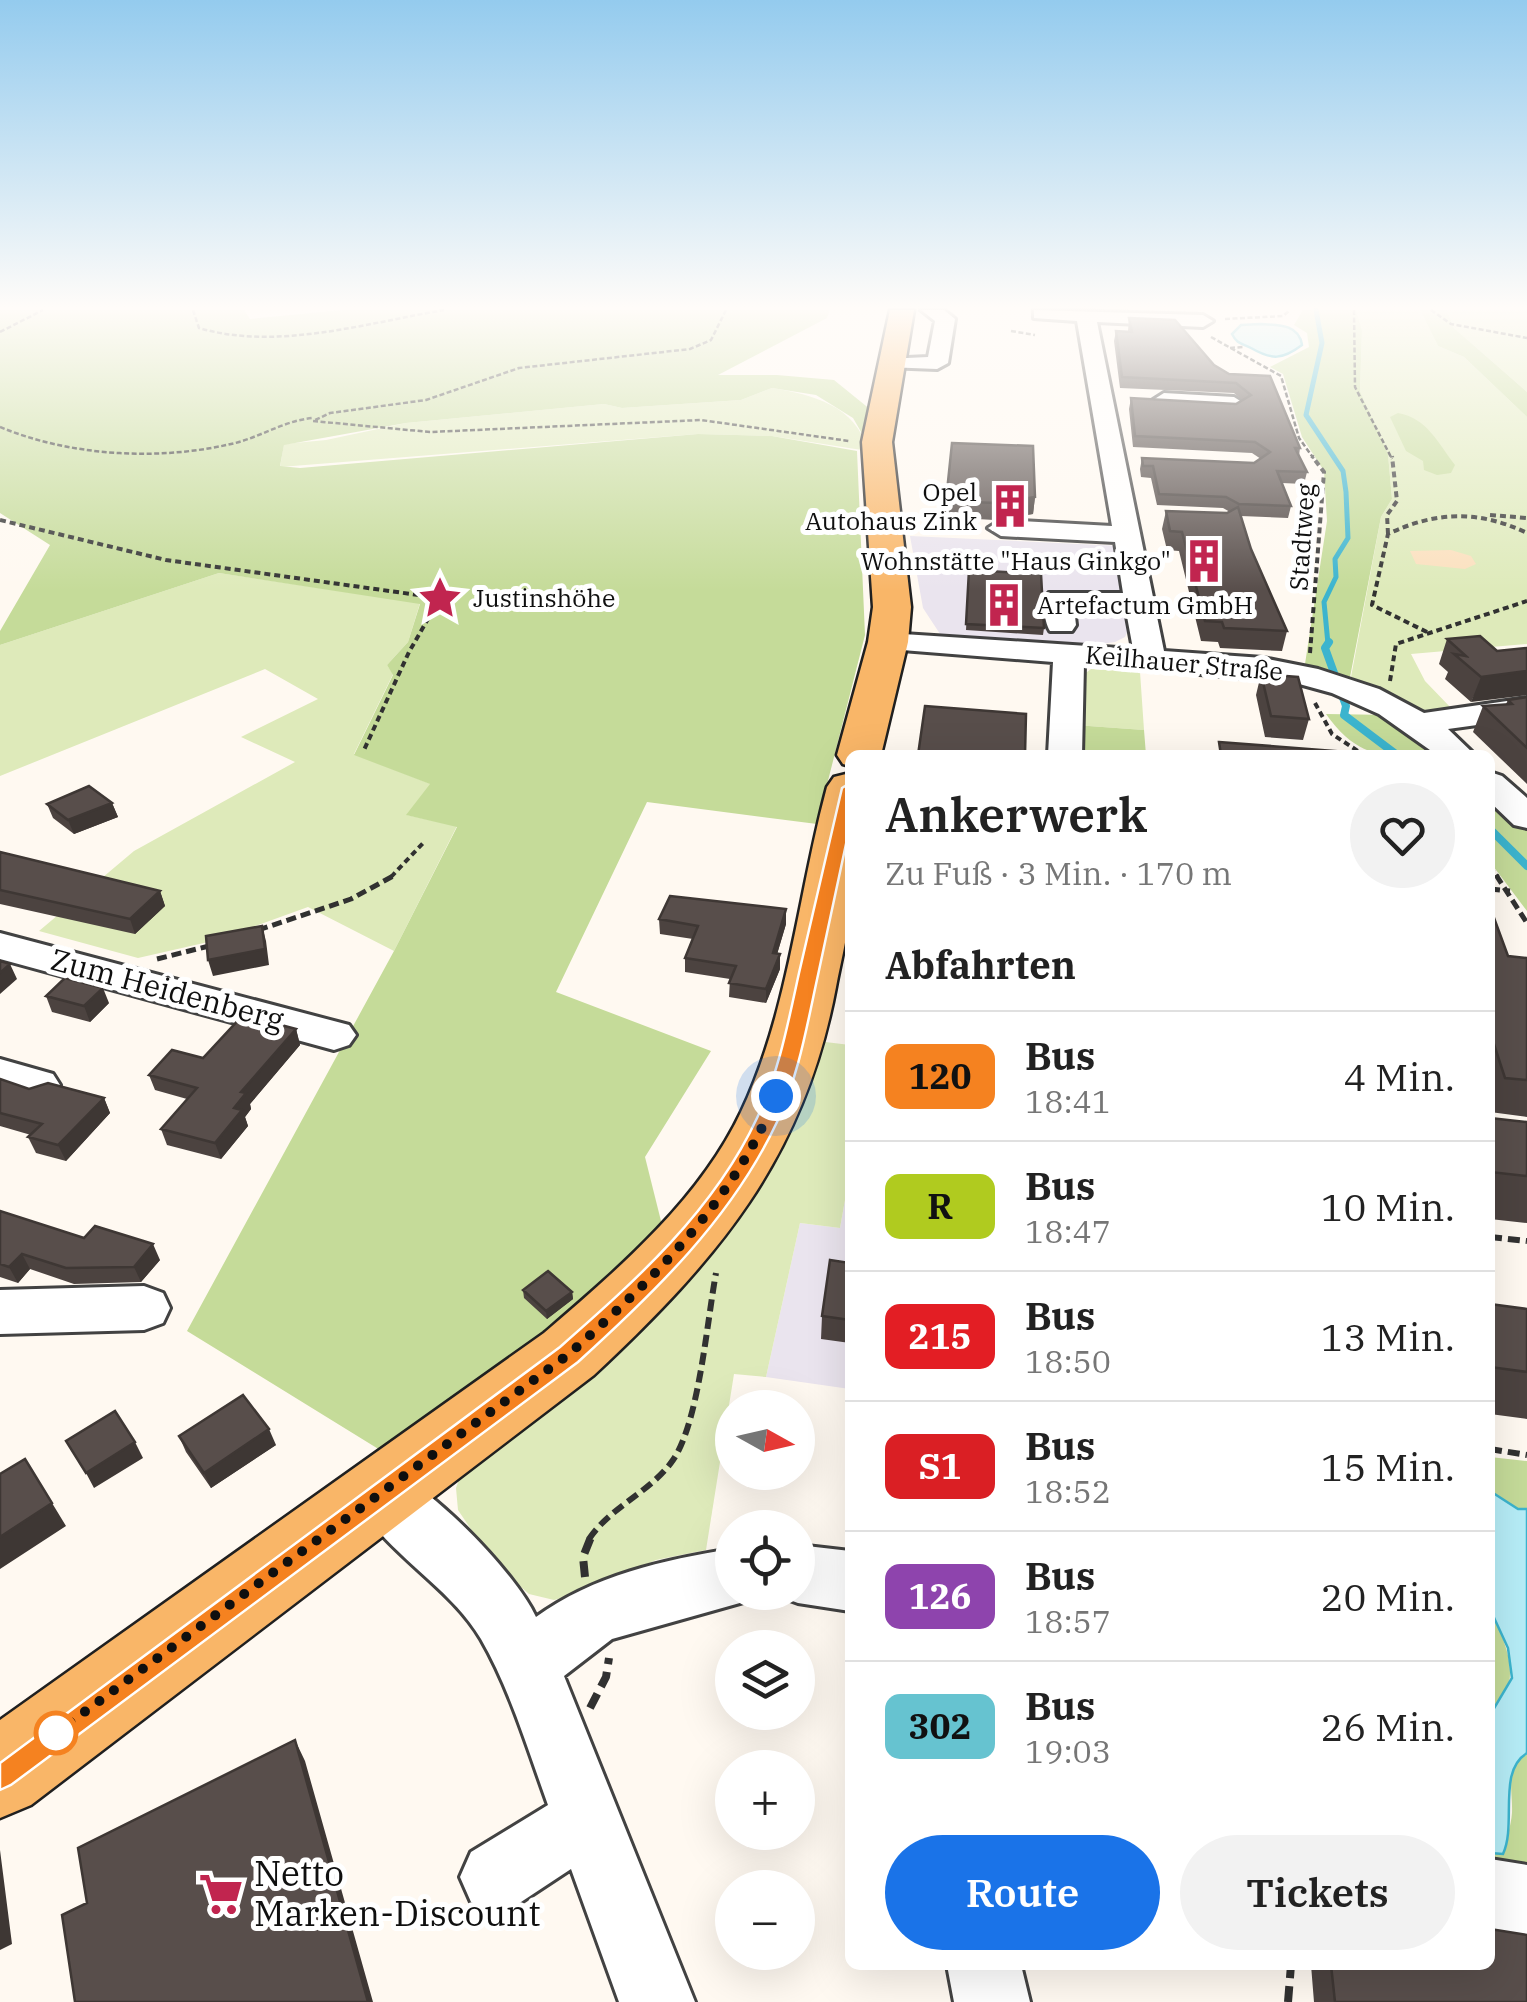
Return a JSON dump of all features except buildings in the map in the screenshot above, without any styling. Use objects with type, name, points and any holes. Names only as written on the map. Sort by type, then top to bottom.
[{"type":"main road","points":[[860,750],[888,642],[892,607],[877,442],[885,403]]},
{"type":"main road","points":[[0,1774],[569,1354],[636,1295],[716,1204],[766,1123],[788,1070],[845,811]]},
{"type":"street","points":[[1122,403],[1140,603],[1150,659]]},
{"type":"street","points":[[1223,403],[1234,404]]},
{"type":"street","points":[[1001,528],[1133,522]]},
{"type":"street","points":[[1065,750],[1065,640],[1059,598],[1140,603]]},
{"type":"street","name":"Keilhauer Straße","points":[[888,642],[1065,640],[1150,659],[1264,667],[1315,676],[1377,698],[1422,723],[1452,750]]},
{"type":"street","points":[[1422,723],[1527,708]]},
{"type":"street","points":[[1495,788],[1527,817]]},
{"type":"street","name":"Zum Heidenberg","points":[[0,946],[334,1035]]},
{"type":"street","points":[[0,1312],[144,1308]]},
{"type":"street","points":[[383,1493],[466,1572],[503,1616],[555,1732],[657,2002]]},
{"type":"street","points":[[815,1576],[845,1580]]},
{"type":"street","points":[[527,1664],[594,1614],[659,1593],[715,1581]]},
{"type":"street","points":[[496,1877],[560,1835],[588,1824]]},
{"type":"street","points":[[1495,1896],[1527,1901]]},
{"type":"street","points":[[985,1970],[992,2002]]},
{"type":"path","points":[[0,428],[65,444],[149,454],[232,444],[266,434],[281,422],[404,403]]},
{"type":"path","name":"Stadtweg","points":[[1289,403],[1300,438],[1324,472],[1315,676],[1318,710],[1332,734],[1356,750]]},
{"type":"path","points":[[1364,403],[1391,452],[1396,501],[1387,514],[1388,534],[1372,605],[1427,632]]},
{"type":"path","points":[[313,418],[430,432],[701,420],[877,442]]},
{"type":"path","points":[[1388,534],[1412,520],[1452,512],[1527,518]]},
{"type":"path","points":[[1485,515],[1527,533]]},
{"type":"path","points":[[0,520],[166,560],[440,598],[409,652],[364,750]]},
{"type":"path","points":[[1377,698],[1396,644],[1527,601]]},
{"type":"path","points":[[257,930],[378,886],[413,862],[425,841]]},
{"type":"path","points":[[1495,873],[1527,922]]},
{"type":"path","points":[[1495,890],[1510,891]]},
{"type":"path","points":[[100,972],[222,942]]},
{"type":"path","points":[[1495,1237],[1527,1241]]},
{"type":"path","points":[[555,1732],[593,1706],[606,1677],[608,1647],[594,1614],[582,1562],[583,1546],[593,1529],[676,1457],[719,1259]]},
{"type":"path","points":[[1495,1451],[1527,1454]]},
{"type":"path","points":[[1288,2002],[1291,1970]]},
{"type":"shaded area","points":[[910,536],[1121,546],[1135,628],[1129,628],[1125,637],[1115,642],[1088,646],[942,637],[923,608]]},
{"type":"shaded area","points":[[845,1200],[845,1388],[766,1377],[800,1223],[840,1228]]},
{"type":"green space","points":[[0,403],[690,403],[622,408],[604,404],[406,423],[284,445],[280,466],[300,468],[698,434],[772,436],[857,451],[865,635],[817,824],[647,802],[556,992],[711,1051],[645,1157],[665,1237],[393,1458],[187,1331],[394,951],[457,827],[406,815],[430,784],[354,755],[393,675],[387,665],[408,642],[420,604],[219,573],[0,645],[0,631],[50,545],[0,513]]},
{"type":"green space","points":[[690,403],[827,403],[854,423],[868,451],[772,436],[698,434],[280,467],[284,444],[326,440],[406,423],[604,404],[622,408]]},
{"type":"green space","points":[[830,403],[863,403],[871,410],[864,437],[853,418]]},
{"type":"green space","points":[[1292,403],[1366,403],[1388,454],[1392,499],[1381,517],[1350,677],[1305,664],[1327,521],[1324,471],[1302,437]]},
{"type":"green space","points":[[1366,403],[1513,403],[1527,417],[1527,644],[1411,654],[1425,681],[1452,709],[1421,710],[1351,677],[1381,517],[1392,499],[1388,454]]},
{"type":"green space","points":[[1513,403],[1527,403],[1527,417]]},
{"type":"green space","points":[[1398,413],[1417,420],[1431,433],[1455,465],[1451,473],[1437,475],[1424,470],[1423,461],[1406,451],[1390,417]]},
{"type":"green space","points":[[219,573],[420,603],[408,642],[387,665],[393,674],[354,754],[431,784],[407,815],[457,826],[394,951],[308,907],[217,940],[138,958],[39,931],[134,851],[295,762],[241,737],[318,699],[265,669],[0,776],[0,645]]},
{"type":"green space","points":[[1091,669],[1140,672],[1144,730],[1075,725],[1083,675]]},
{"type":"green space","points":[[1326,714],[1392,715],[1441,750],[1369,750],[1339,730]]},
{"type":"green space","points":[[1075,725],[1144,730],[1146,750],[1075,750]]},
{"type":"green space","points":[[1495,798],[1527,827],[1527,911],[1495,869]]},
{"type":"green space","points":[[809,1040],[845,1044],[845,1200],[840,1228],[800,1223],[766,1377],[734,1374],[731,1390],[715,1390],[716,1490],[706,1550],[656,1560],[578,1594],[554,1600],[529,1594],[495,1565],[458,1510],[456,1488],[464,1465],[558,1390]]},
{"type":"green space","points":[[1495,1458],[1527,1461],[1527,1509],[1518,1509],[1495,1494]]},
{"type":"green space","points":[[1495,1621],[1510,1664],[1501,1703],[1495,1710]]},
{"type":"green space","points":[[1527,1753],[1527,1882],[1495,1878],[1495,1853],[1503,1854],[1510,1828],[1512,1772]]},
{"type":"sand","points":[[1451,550],[1471,556],[1476,564],[1465,569],[1416,564],[1410,551]]},
{"type":"water","points":[[1495,1494],[1518,1509],[1527,1509],[1527,1753],[1513,1772],[1503,1854],[1495,1853],[1495,1707],[1512,1678],[1508,1648],[1495,1620]]},
{"type":"waterway","points":[[1309,403],[1306,415],[1343,471],[1346,492],[1348,538],[1335,559],[1336,577],[1324,602],[1328,644]]},
{"type":"waterway","points":[[1328,644],[1325,648],[1346,706],[1344,715],[1390,750]]},
{"type":"waterway","points":[[1495,834],[1527,866]]},
{"type":"bus line","name":"120","points":[[0,1774],[569,1354],[636,1295],[686,1241],[742,1164],[766,1123],[788,1070],[845,811]]},
{"type":"place","name":"Opel Autohaus Zink","points":[[1010,506]]},
{"type":"place","name":"Wohnstätte \"Haus Ginkgo\"","points":[[1204,561]]},
{"type":"place","name":"Justinshöhe","points":[[440,598]]},
{"type":"place","name":"Artefactum GmbH","points":[[1004,605]]},
{"type":"place","name":"Netto Marken-Discount","points":[[221,1894]]},
{"type":"route","points":[[56,1733],[470,1430],[569,1354],[636,1295],[716,1204],[766,1123],[776,1096]]}]
